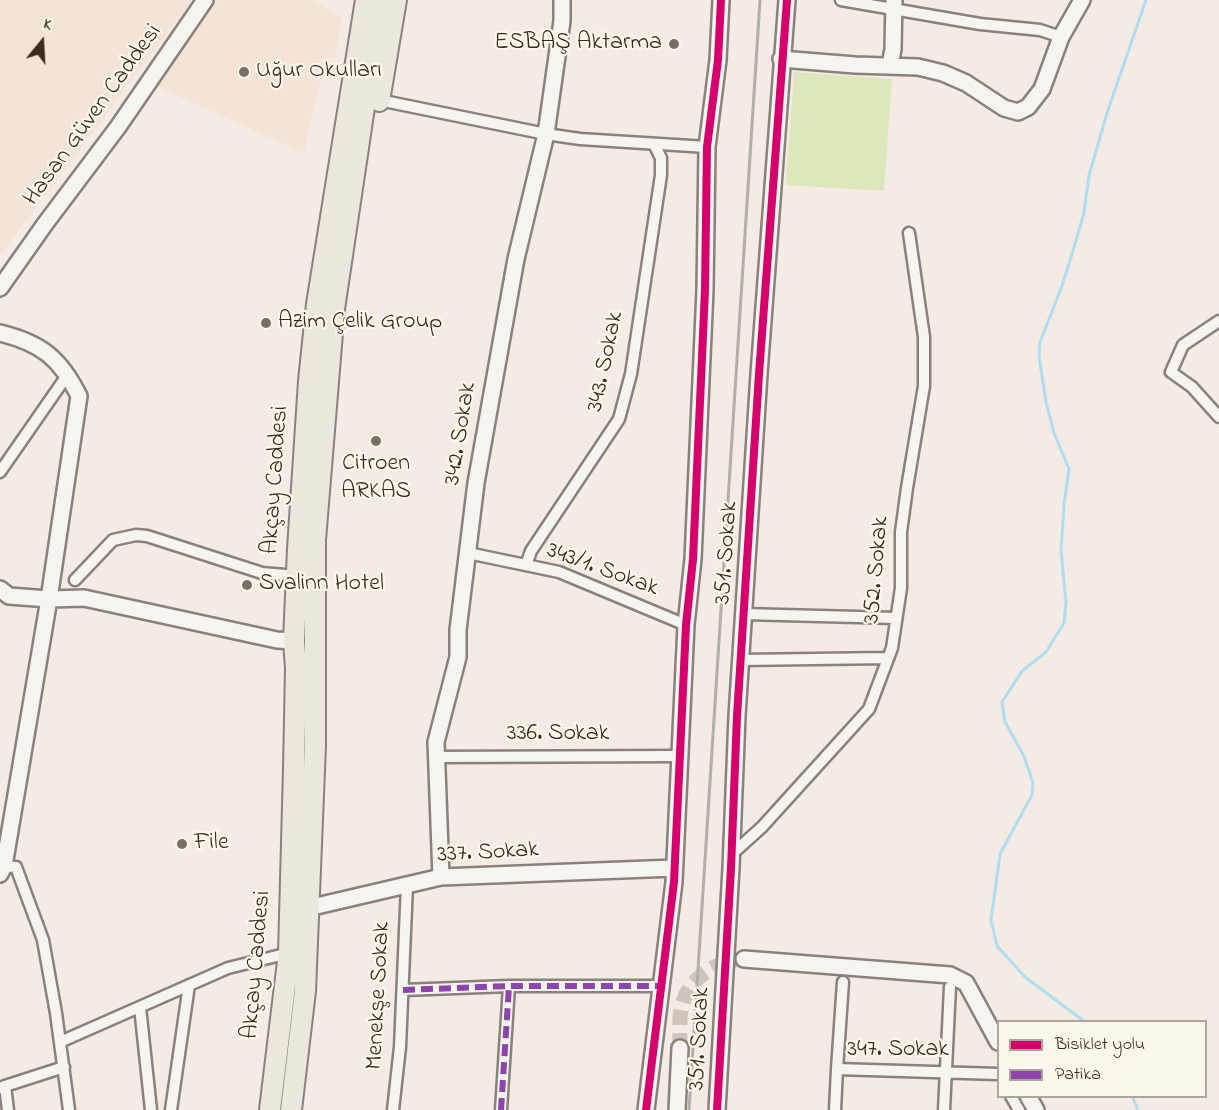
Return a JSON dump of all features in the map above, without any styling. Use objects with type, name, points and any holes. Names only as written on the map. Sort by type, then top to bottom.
[{"type":"highway","points":[[325,306],[313,271],[324,177],[354,0]]},
{"type":"highway","name":"Akçay Caddesi","points":[[270,1110],[288,953],[295,758],[294,641],[297,576],[325,306],[366,0]]},
{"type":"highway","points":[[325,306],[352,258],[379,100],[391,1]]},
{"type":"highway","name":"Akçay Caddesi","points":[[291,1110],[305,991],[315,746],[315,540],[325,306],[391,1]]},
{"type":"street","name":"Hasan Güven Caddesi","points":[[0,288],[118,127],[205,0]]},
{"type":"street","name":"342. Sokak","points":[[441,877],[436,742],[458,657],[458,630],[476,483],[516,259],[546,134],[562,21],[562,0]]},
{"type":"street","points":[[646,1110],[674,868],[686,625],[693,559],[705,301],[707,147],[718,60],[721,0]]},
{"type":"street","points":[[718,60],[728,33],[731,0]]},
{"type":"street","name":"351. Sokak","points":[[717,1110],[743,614],[787,0]]},
{"type":"street","points":[[842,0],[894,4],[980,24],[1040,30],[1061,37]]},
{"type":"street","points":[[781,59],[918,67],[966,82],[1004,108],[1018,112],[1028,108],[1042,88],[1061,37],[1079,1]]},
{"type":"street","points":[[890,66],[893,49],[894,4]]},
{"type":"street","points":[[379,100],[580,139],[707,147]]},
{"type":"street","name":"343. Sokak","points":[[526,565],[531,551],[623,410],[631,374],[661,175],[661,158],[654,144]]},
{"type":"street","name":"352. Sokak","points":[[732,855],[762,827],[870,710],[892,648],[901,588],[901,531],[924,386],[924,337],[909,233]]},
{"type":"street","points":[[1219,321],[1183,345],[1171,372],[1192,387],[1219,417]]},
{"type":"street","points":[[0,333],[22,338],[46,351],[68,374],[79,396],[49,599],[1,869],[16,867],[44,940],[69,1110]]},
{"type":"street","points":[[0,472],[68,374]]},
{"type":"street","points":[[75,580],[113,540],[136,535],[147,536],[262,573],[297,576]]},
{"type":"street","name":"343/1. Sokak","points":[[468,553],[559,572],[686,625]]},
{"type":"street","points":[[0,589],[9,596],[49,599],[84,598],[277,640],[294,641]]},
{"type":"street","points":[[743,614],[896,618]]},
{"type":"street","points":[[741,660],[888,658]]},
{"type":"street","name":"336. Sokak","points":[[436,757],[680,756]]},
{"type":"street","name":"337. Sokak","points":[[308,908],[441,877],[674,868]]},
{"type":"street","name":"Menekşe Sokak","points":[[393,1110],[400,1047],[407,885]]},
{"type":"street","points":[[60,1042],[228,968],[288,953]]},
{"type":"street","points":[[744,959],[844,975],[950,975],[966,983],[997,1038]]},
{"type":"street","points":[[837,1069],[844,975]]},
{"type":"street","points":[[171,1110],[189,985]]},
{"type":"street","points":[[403,990],[509,986],[662,986]]},
{"type":"street","points":[[501,1110],[509,986]]},
{"type":"street","points":[[944,1110],[950,987]]},
{"type":"street","points":[[140,1007],[150,1110]]},
{"type":"street","points":[[677,1110],[680,1048]]},
{"type":"street","points":[[8,1110],[2,1087],[64,1067]]},
{"type":"street","name":"347. Sokak","points":[[835,1110],[837,1069],[997,1074]]},
{"type":"shaded area","points":[[0,0],[192,0],[0,255]]},
{"type":"shaded area","name":"Uğur Okulları","points":[[217,0],[312,0],[342,17],[335,58],[325,58],[304,153],[156,86],[187,39]]},
{"type":"green space","points":[[794,72],[892,79],[884,191],[786,185]]},
{"type":"waterway","points":[[1082,1020],[1025,977],[997,946],[991,920],[1000,854],[1032,795],[1033,783],[1024,756],[1005,722],[1002,702],[1022,671],[1046,652],[1064,623],[1066,602],[1061,551],[1069,469],[1054,433],[1046,402],[1039,356],[1040,342],[1072,254],[1084,213],[1089,175],[1108,110],[1146,0]]},
{"type":"waterway","points":[[1133,1098],[1138,1110]]},
{"type":"tunnel","points":[[680,1048],[681,1010],[689,989],[695,981],[713,968],[733,960],[744,959]]},
{"type":"railway","points":[[689,1110],[760,0]]},
{"type":"marked path","points":[[403,990],[509,986],[662,986]]},
{"type":"marked path","points":[[501,1110],[509,986]]},
{"type":"cycle path","points":[[646,1110],[674,882],[686,625],[693,559],[705,290],[707,147],[718,60],[721,0]]},
{"type":"cycle path","points":[[717,1110],[737,716],[759,374],[787,0]]},
{"type":"place","name":"ESBAŞ Aktarma","points":[[674,44]]},
{"type":"place","name":"Uğur Okulları","points":[[244,72]]},
{"type":"place","name":"Azim Çelik Group","points":[[266,323]]},
{"type":"place","name":"Citroen ARKAS","points":[[376,441]]},
{"type":"place","name":"Svalinn Hotel","points":[[247,585]]},
{"type":"place","name":"File","points":[[182,844]]}]
